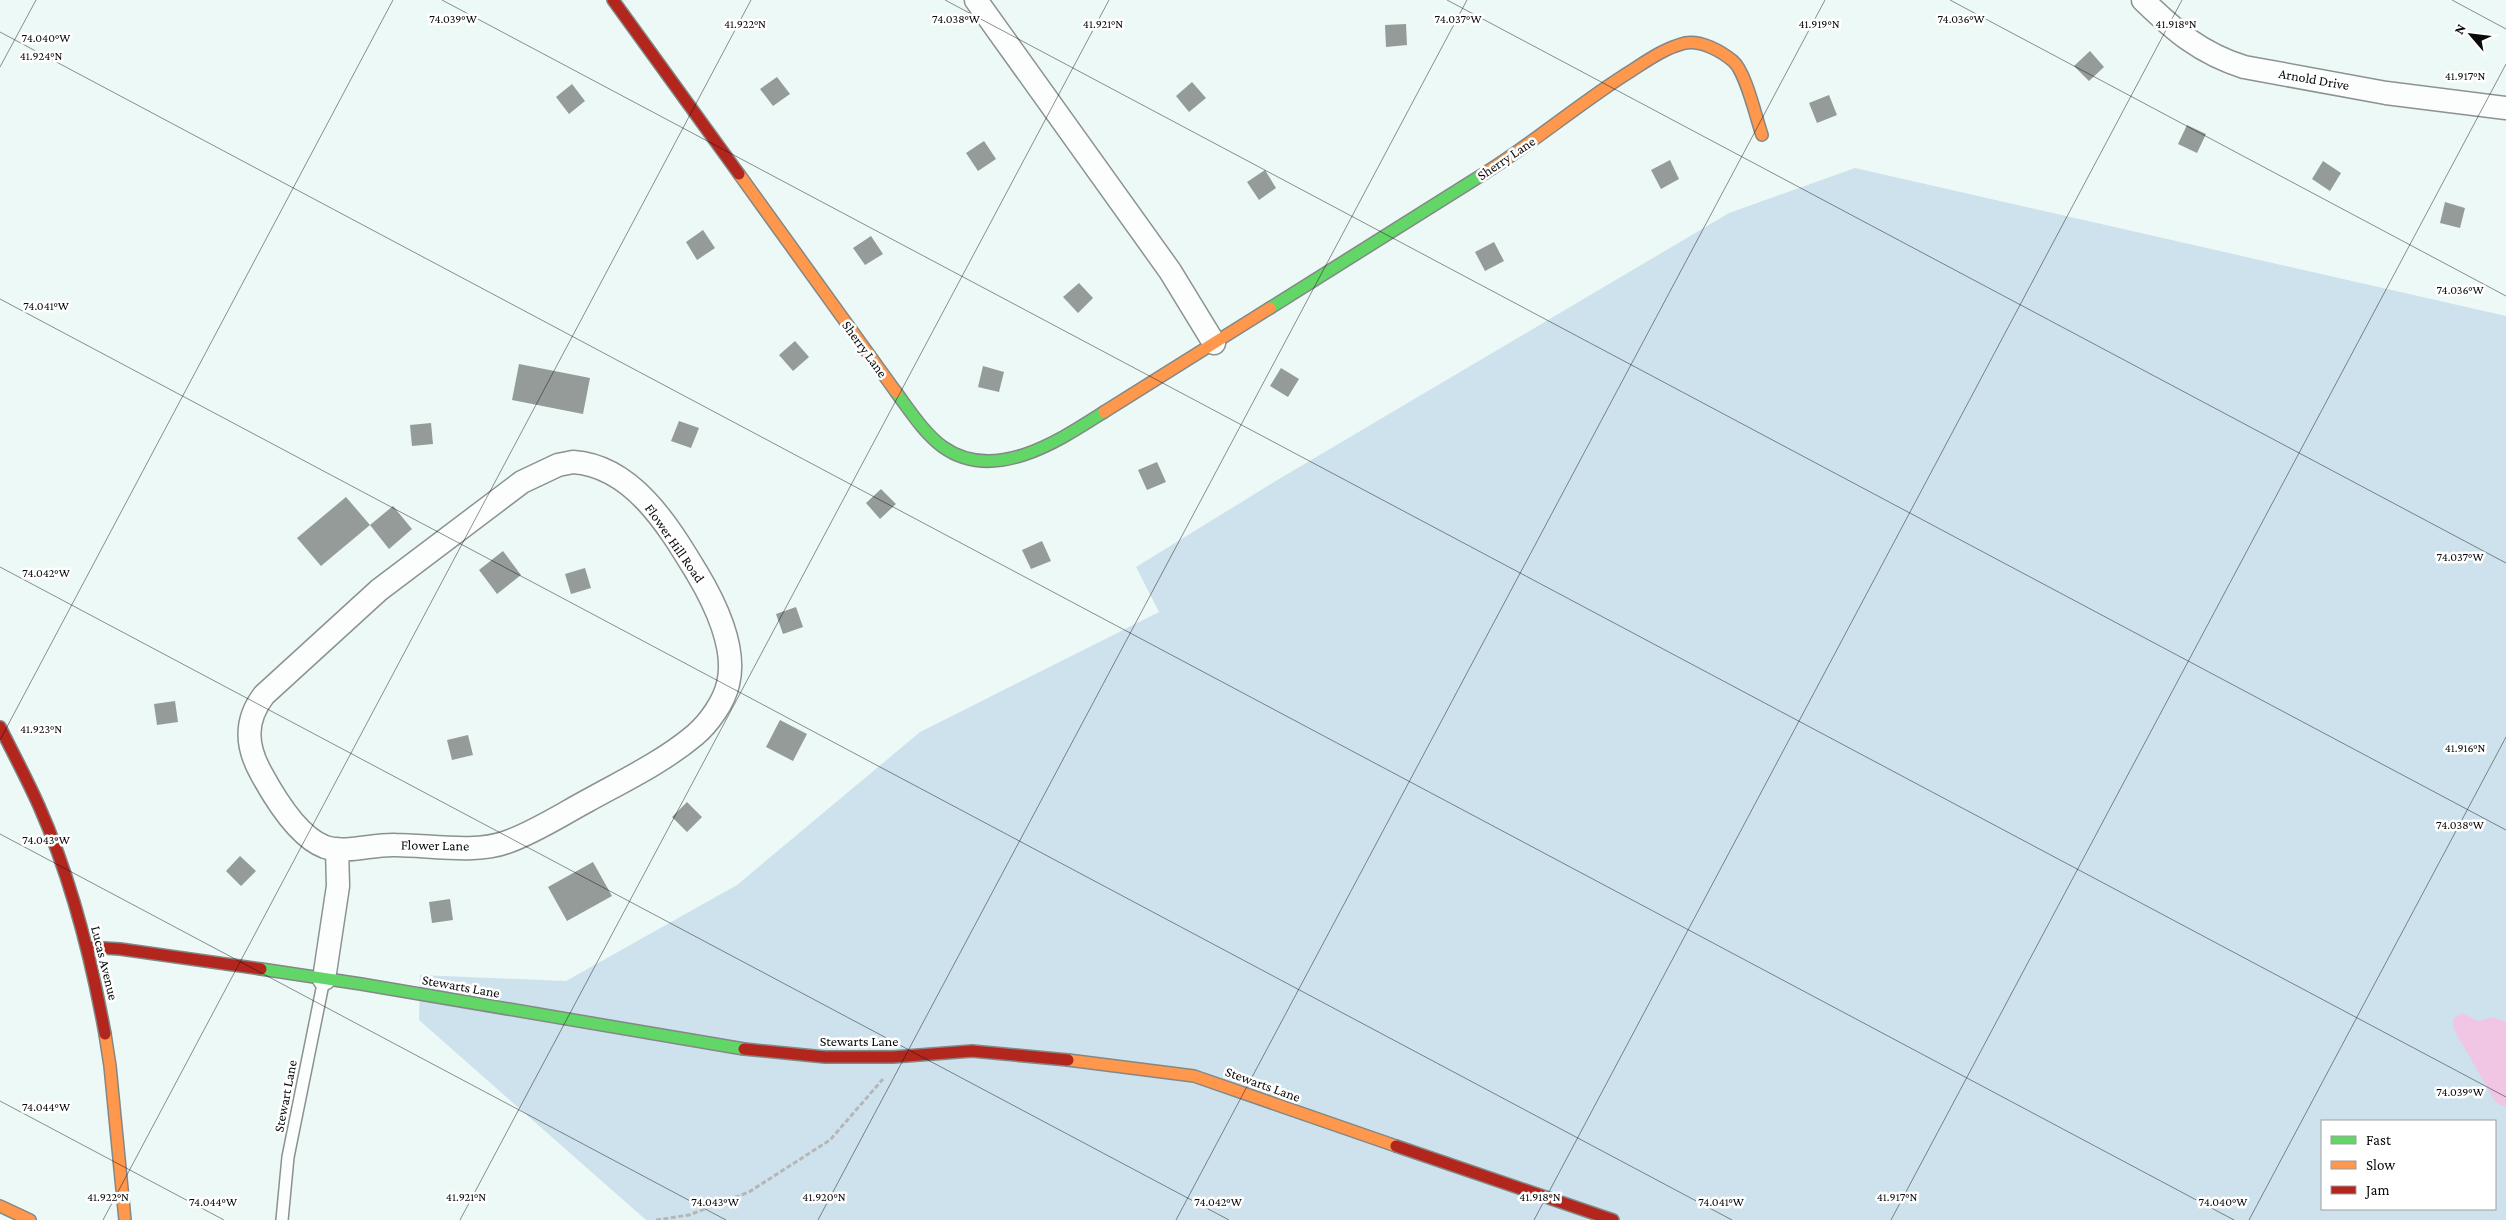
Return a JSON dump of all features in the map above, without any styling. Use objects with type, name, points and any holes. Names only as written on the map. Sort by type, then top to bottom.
[{"type":"main road","name":"Sherry Lane","points":[[613,0],[914,418],[944,447],[958,455],[979,462],[1003,460],[1056,442],[1512,156],[1600,90],[1664,50],[1686,43],[1701,43],[1734,62],[1741,73],[1762,135]]},
{"type":"main road","name":"Lucas Avenue","points":[[0,727],[39,806],[61,862],[87,947],[96,984],[110,1066],[125,1220]]},
{"type":"main road","name":"Stewarts Lane","points":[[87,947],[120,949],[324,979],[749,1050],[825,1057],[903,1056],[972,1051],[1135,1067],[1194,1076],[1613,1220]]},
{"type":"main road","points":[[0,1206],[30,1220]]},
{"type":"street","points":[[976,0],[1170,271],[1214,343]]},
{"type":"street","name":"Arnold Drive","points":[[2143,0],[2179,35],[2221,60],[2244,67],[2386,92],[2506,108]]},
{"type":"street","name":"Flower Hill Road","points":[[264,695],[379,590],[522,482],[558,465],[573,462],[586,463],[607,470],[635,489],[664,523],[713,599],[724,630],[729,661],[728,684],[714,714],[695,734],[644,770],[558,817]]},
{"type":"street","name":"Flower Lane","points":[[264,695],[257,703],[248,726],[251,754],[276,801],[305,833],[323,846],[337,849],[394,845],[457,849],[506,843],[558,817]]},
{"type":"street","points":[[324,979],[338,886],[337,849]]},
{"type":"lane","name":"Stewart Lane","points":[[282,1220],[288,1157],[324,979]]},
{"type":"path","points":[[656,1220],[689,1216],[749,1192],[830,1140],[903,1056]]},
{"type":"shaded area","points":[[1855,168],[2506,316],[2506,1220],[646,1220],[419,1020],[420,975],[566,981],[737,885],[920,732],[1159,612],[1136,567],[1279,479],[1729,213]]},
{"type":"shaded area","points":[[2462,1013],[2478,1021],[2493,1017],[2506,1022],[2506,1107],[2496,1103],[2453,1028],[2453,1018]]},
{"type":"building","points":[[1406,24],[1407,45],[1386,47],[1385,25]]},
{"type":"building","points":[[2090,51],[2104,67],[2089,81],[2074,66]]},
{"type":"building","points":[[777,77],[790,94],[773,106],[760,89]]},
{"type":"building","points":[[1192,82],[1206,98],[1189,112],[1176,96]]},
{"type":"building","points":[[572,84],[585,101],[569,114],[556,97]]},
{"type":"building","points":[[1829,95],[1837,115],[1817,123],[1809,103]]},
{"type":"building","points":[[2187,125],[2206,134],[2197,153],[2178,144]]},
{"type":"building","points":[[984,141],[996,159],[978,171],[966,153]]},
{"type":"building","points":[[1670,160],[1679,179],[1661,189],[1651,170]]},
{"type":"building","points":[[2323,161],[2341,173],[2330,191],[2312,179]]},
{"type":"building","points":[[1265,170],[1276,188],[1259,200],[1247,182]]},
{"type":"building","points":[[2445,202],[2465,208],[2460,228],[2440,223]]},
{"type":"building","points":[[703,230],[715,248],[697,260],[686,242]]},
{"type":"building","points":[[871,236],[883,254],[865,265],[853,248]]},
{"type":"building","points":[[1494,242],[1504,261],[1485,271],[1475,252]]},
{"type":"building","points":[[1079,283],[1093,298],[1078,313],[1063,297]]},
{"type":"building","points":[[795,341],[809,357],[793,371],[779,355]]},
{"type":"building","points":[[519,364],[590,378],[583,414],[512,400]]},
{"type":"building","points":[[983,366],[1004,372],[999,392],[978,387]]},
{"type":"building","points":[[1281,368],[1299,379],[1288,397],[1270,386]]},
{"type":"building","points":[[679,421],[699,428],[691,448],[671,441]]},
{"type":"building","points":[[431,423],[433,444],[412,446],[410,425]]},
{"type":"building","points":[[1157,462],[1166,482],[1147,490],[1138,470]]},
{"type":"building","points":[[881,489],[896,504],[880,519],[866,503]]},
{"type":"building","points":[[346,497],[370,525],[321,566],[297,538]]},
{"type":"building","points":[[393,506],[412,529],[389,549],[370,525]]},
{"type":"building","points":[[1042,541],[1051,561],[1031,569],[1022,550]]},
{"type":"building","points":[[503,551],[521,575],[497,594],[479,570]]},
{"type":"building","points":[[585,568],[591,588],[571,594],[565,574]]},
{"type":"building","points":[[796,607],[803,627],[783,634],[776,614]]},
{"type":"building","points":[[175,701],[178,722],[157,725],[154,704]]},
{"type":"building","points":[[780,720],[807,734],[793,761],[766,747]]},
{"type":"building","points":[[468,735],[473,755],[452,760],[447,740]]},
{"type":"building","points":[[687,802],[702,817],[687,832],[672,817]]},
{"type":"building","points":[[240,856],[256,871],[241,886],[226,871]]},
{"type":"building","points":[[593,862],[612,896],[567,921],[548,887]]},
{"type":"building","points":[[450,899],[453,920],[432,923],[429,902]]},
{"type":"traffic: fast","points":[[1270,308],[1485,173]]},
{"type":"traffic: fast","points":[[896,392],[923,428],[943,447],[963,457],[984,461],[1005,460],[1026,454],[1068,434],[1104,412]]},
{"type":"traffic: fast","points":[[261,969],[361,984],[744,1049]]},
{"type":"traffic: slow","points":[[1485,173],[1612,83],[1657,55],[1685,43],[1698,43],[1710,47],[1733,61],[1738,67],[1746,85],[1762,135]]},
{"type":"traffic: slow","points":[[739,174],[896,392]]},
{"type":"traffic: slow","points":[[1104,412],[1270,308]]},
{"type":"traffic: slow","points":[[105,1034],[110,1066],[125,1220]]},
{"type":"traffic: slow","points":[[1068,1060],[1194,1076],[1396,1146]]},
{"type":"traffic: slow","points":[[0,1206],[30,1220]]},
{"type":"traffic: jam","points":[[613,0],[739,174]]},
{"type":"traffic: jam","points":[[0,727],[39,806],[61,861],[79,918],[105,1034]]},
{"type":"traffic: jam","points":[[87,947],[120,949],[261,969]]},
{"type":"traffic: jam","points":[[744,1049],[825,1057],[893,1057],[972,1051],[1068,1060]]},
{"type":"traffic: jam","points":[[1396,1146],[1613,1220]]}]
